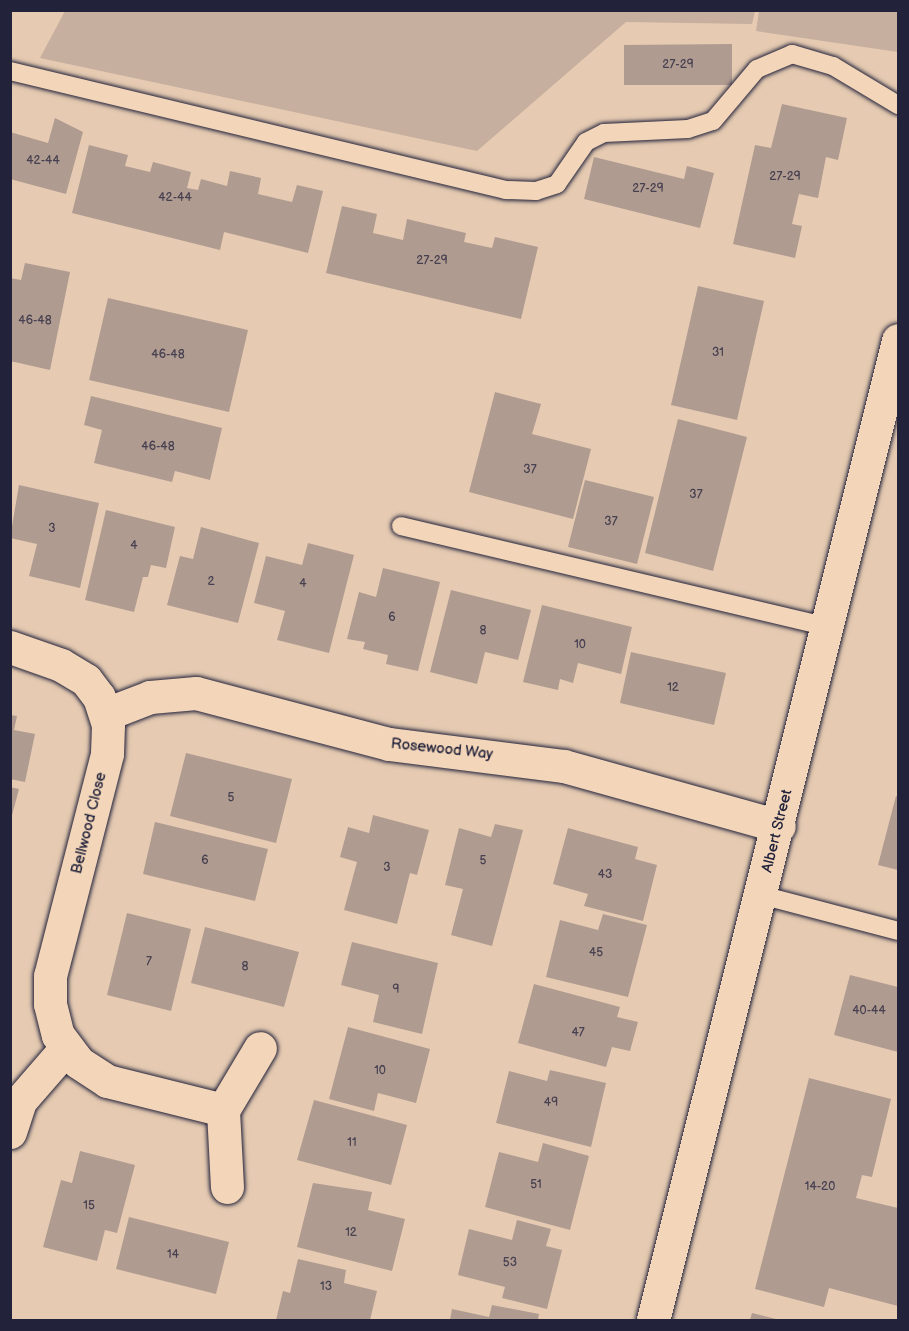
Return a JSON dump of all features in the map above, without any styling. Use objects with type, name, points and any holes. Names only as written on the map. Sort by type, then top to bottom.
[{"type":"street","name":"Albert Street","points":[[653,1320],[779,826],[898,340]]},
{"type":"street","points":[[10,647],[61,665],[86,680],[106,714]]},
{"type":"street","name":"Rosewood Way","points":[[106,714],[158,695],[196,693],[389,744],[564,766],[779,826]]},
{"type":"street","name":"Bellwood Close","points":[[106,714],[106,754],[50,976],[52,1020],[66,1048],[78,1062],[107,1081],[223,1110]]},
{"type":"street","points":[[10,1132],[26,1092],[66,1048]]},
{"type":"street","points":[[227,1187],[223,1110],[260,1048]]},
{"type":"lane","points":[[10,71],[506,190],[536,191],[557,184],[586,142],[604,133],[688,129],[713,121],[757,69],[792,54],[832,66],[898,105]]},
{"type":"lane","points":[[402,526],[828,627]]},
{"type":"lane","points":[[761,895],[898,932]]},
{"type":"shaded area","points":[[65,11],[755,11],[752,24],[626,22],[477,151],[40,58]]},
{"type":"shaded area","points":[[759,11],[898,11],[898,52],[756,31]]},
{"type":"building","points":[[732,44],[732,85],[624,85],[624,45]]},
{"type":"building","points":[[782,104],[847,118],[838,160],[826,157],[818,198],[799,194],[792,224],[802,226],[795,258],[733,244],[755,145],[771,148]]},
{"type":"building","points":[[55,118],[83,132],[66,194],[10,179],[10,132],[48,143]]},
{"type":"building","points":[[89,145],[128,155],[125,166],[150,172],[153,162],[191,172],[187,188],[198,190],[201,179],[227,186],[230,171],[261,178],[258,194],[292,202],[297,185],[323,191],[308,253],[224,232],[220,250],[72,213]]},
{"type":"building","points":[[594,157],[684,179],[687,166],[714,173],[700,228],[584,199]]},
{"type":"building","points":[[342,206],[377,214],[373,233],[403,240],[407,219],[466,233],[464,242],[492,248],[495,237],[538,247],[521,319],[326,273]]},
{"type":"building","points":[[25,263],[70,272],[50,370],[10,361],[10,278],[21,280]]},
{"type":"building","points":[[698,286],[764,301],[737,420],[671,405]]},
{"type":"building","points":[[108,298],[248,330],[229,412],[89,380]]},
{"type":"building","points":[[495,392],[541,404],[532,434],[591,449],[573,519],[469,492]]},
{"type":"building","points":[[91,396],[222,428],[210,480],[175,471],[172,482],[94,463],[102,430],[84,425]]},
{"type":"building","points":[[678,419],[747,437],[713,571],[645,553]]},
{"type":"building","points":[[585,480],[654,497],[637,564],[568,547]]},
{"type":"building","points":[[19,485],[99,503],[80,588],[29,576],[37,544],[10,538]]},
{"type":"building","points":[[106,510],[175,527],[166,568],[151,565],[148,577],[143,577],[134,612],[85,600]]},
{"type":"building","points":[[201,527],[259,543],[238,623],[167,605],[180,556],[193,559]]},
{"type":"building","points":[[308,543],[354,555],[329,653],[277,640],[285,611],[254,603],[266,556],[302,565]]},
{"type":"building","points":[[383,568],[440,582],[418,671],[386,664],[388,655],[363,649],[365,642],[347,639],[359,592],[376,597]]},
{"type":"building","points":[[451,590],[531,610],[518,660],[485,652],[477,684],[430,672]]},
{"type":"building","points":[[542,605],[632,627],[621,674],[578,663],[573,683],[560,679],[558,690],[523,682]]},
{"type":"building","points":[[631,652],[726,673],[714,725],[620,703]]},
{"type":"building","points":[[10,715],[17,716],[14,730],[35,734],[25,782],[10,779]]},
{"type":"building","points":[[186,753],[292,779],[276,843],[170,816]]},
{"type":"building","points":[[10,787],[19,789],[11,819],[10,818]]},
{"type":"building","points":[[896,796],[898,797],[898,870],[878,865]]},
{"type":"building","points":[[373,815],[429,830],[417,875],[410,873],[397,924],[344,910],[357,862],[340,857],[348,827],[369,833]]},
{"type":"building","points":[[155,822],[268,849],[255,901],[143,874]]},
{"type":"building","points":[[495,824],[523,830],[492,946],[451,935],[463,889],[445,885],[459,828],[491,837]]},
{"type":"building","points":[[568,828],[638,847],[635,859],[657,865],[643,921],[584,906],[588,894],[553,884]]},
{"type":"building","points":[[127,913],[191,929],[171,1011],[107,995]]},
{"type":"building","points":[[603,914],[647,925],[628,997],[546,977],[560,920],[598,930]]},
{"type":"building","points":[[205,927],[299,952],[284,1007],[191,983]]},
{"type":"building","points":[[352,942],[438,963],[422,1034],[373,1022],[379,995],[341,985]]},
{"type":"building","points":[[850,975],[898,987],[898,1052],[834,1035]]},
{"type":"building","points":[[534,984],[620,1007],[617,1017],[638,1022],[630,1051],[612,1047],[606,1067],[518,1043]]},
{"type":"building","points":[[348,1027],[430,1049],[416,1103],[378,1093],[374,1111],[329,1099]]},
{"type":"building","points":[[550,1070],[606,1083],[591,1147],[496,1123],[509,1071],[547,1081]]},
{"type":"building","points":[[809,1078],[891,1099],[872,1177],[862,1175],[856,1198],[898,1208],[898,1306],[829,1288],[824,1307],[755,1289]]},
{"type":"building","points":[[314,1100],[407,1125],[391,1185],[297,1160]]},
{"type":"building","points":[[543,1143],[589,1156],[570,1230],[485,1207],[499,1152],[538,1162]]},
{"type":"building","points":[[80,1151],[135,1165],[117,1233],[105,1230],[97,1261],[43,1247],[61,1180],[72,1183]]},
{"type":"building","points":[[313,1183],[372,1192],[368,1210],[405,1219],[392,1271],[297,1247]]},
{"type":"building","points":[[129,1217],[229,1242],[216,1294],[116,1269]]},
{"type":"building","points":[[517,1220],[551,1229],[546,1246],[562,1250],[547,1309],[502,1298],[505,1287],[458,1275],[469,1229],[512,1240]]},
{"type":"building","points":[[298,1259],[346,1270],[344,1283],[377,1291],[370,1320],[276,1320],[283,1291],[290,1293]]},
{"type":"building","points":[[492,1305],[539,1314],[538,1320],[450,1320],[452,1309],[489,1317]]},
{"type":"building","points":[[752,1313],[780,1320],[750,1320]]}]
